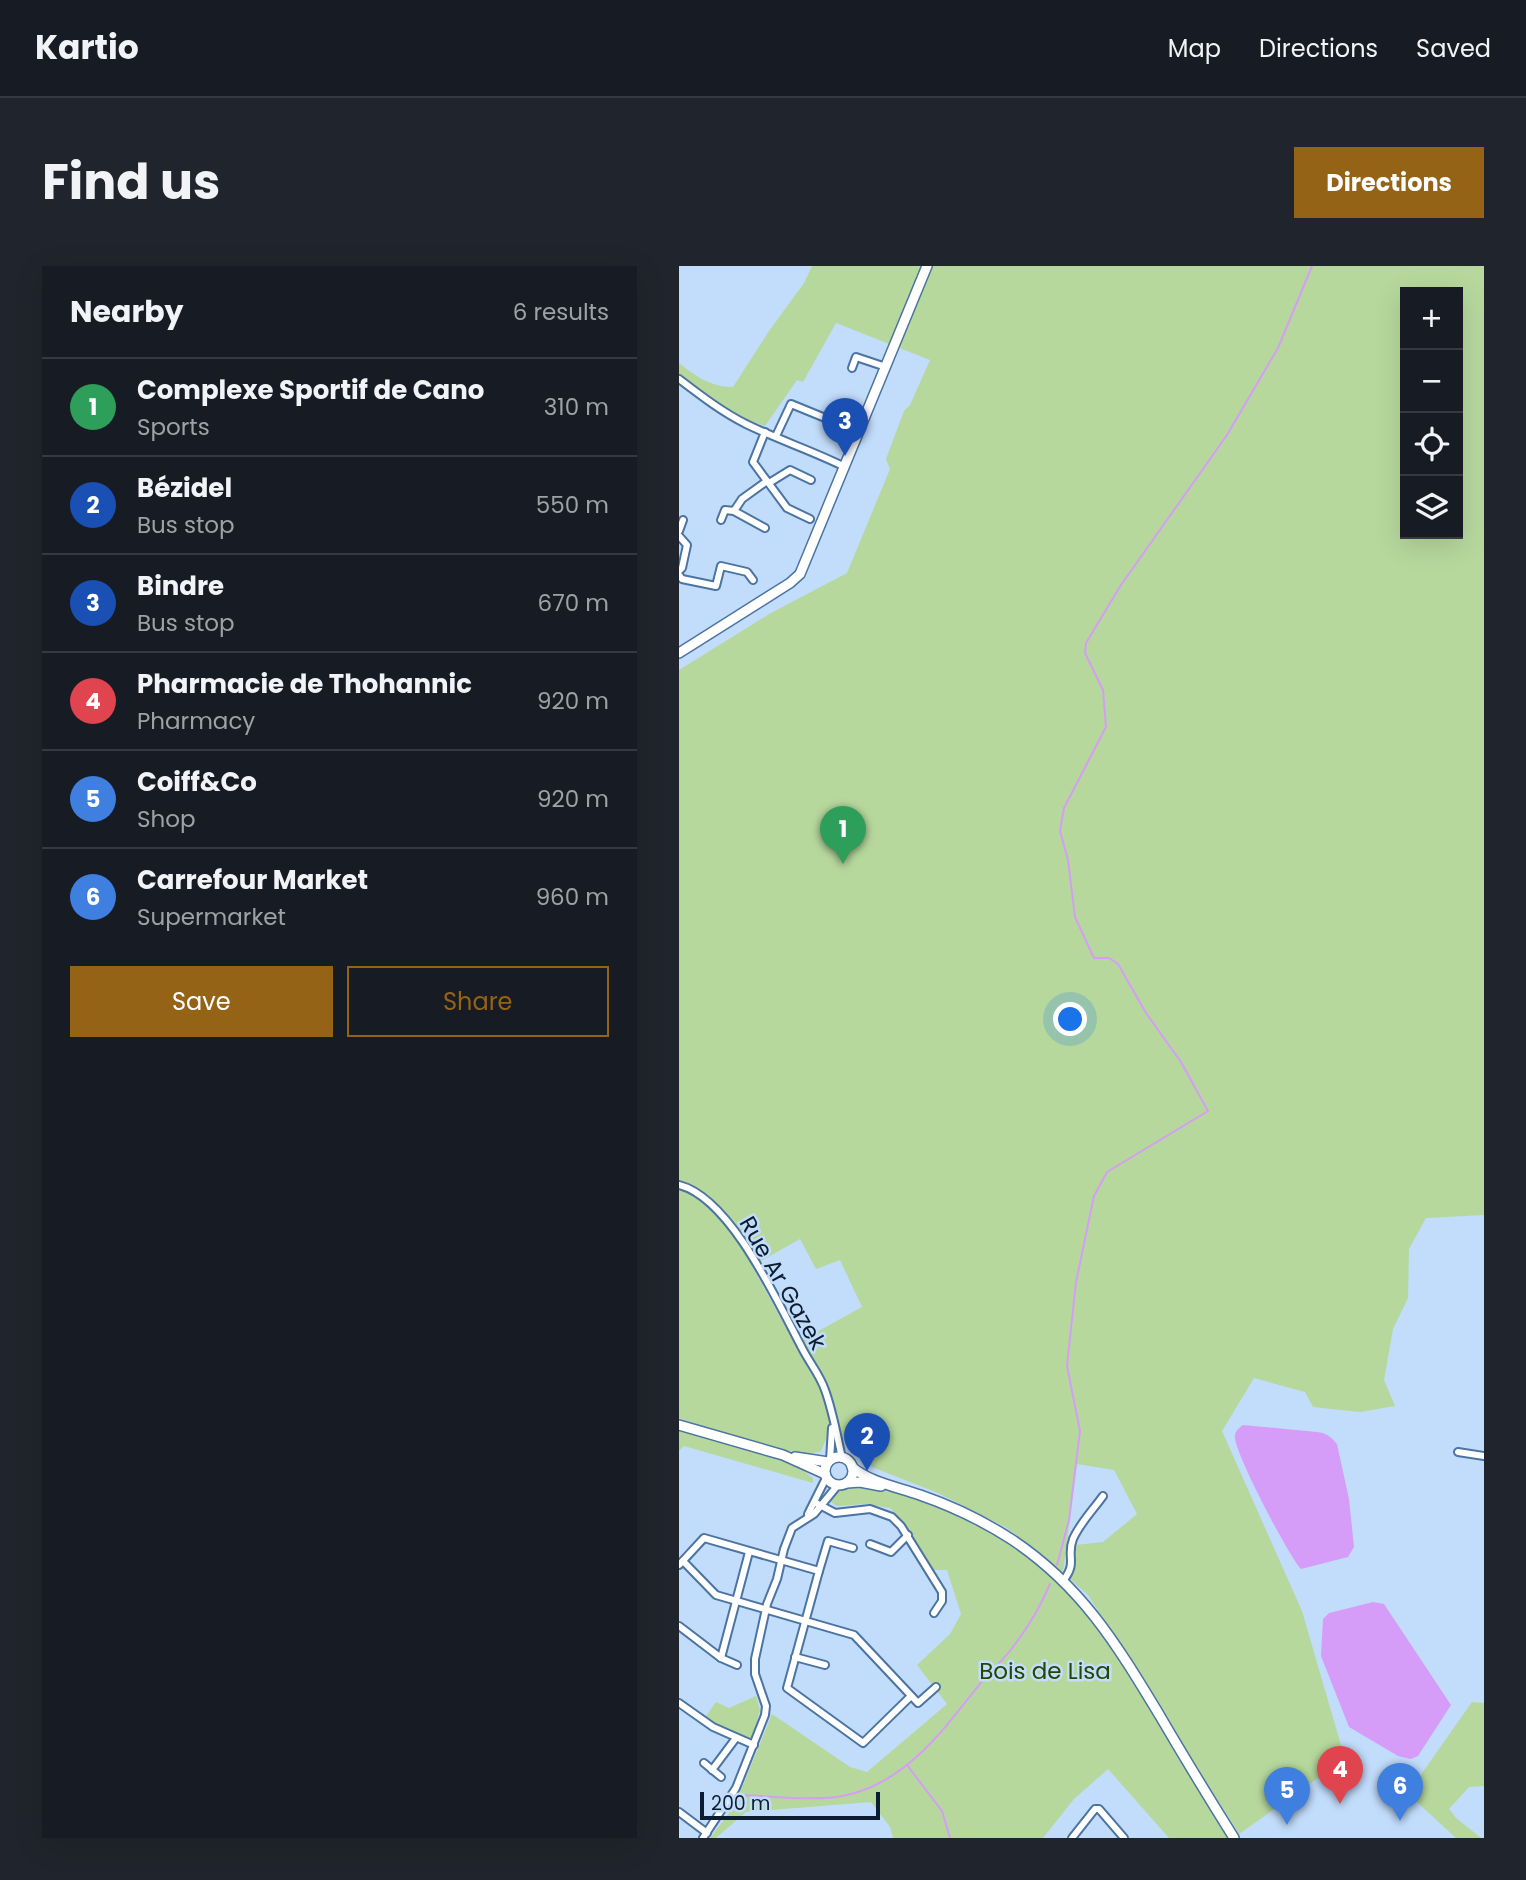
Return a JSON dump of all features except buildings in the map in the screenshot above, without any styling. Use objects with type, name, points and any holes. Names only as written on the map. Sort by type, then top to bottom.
[{"type":"main road","points":[[679,653],[800,574],[927,266]]},
{"type":"main road","points":[[679,1425],[783,1455],[829,1461],[842,1458],[852,1467],[890,1486],[952,1507],[983,1522],[1030,1553],[1063,1581],[1111,1636],[1234,1838]]},
{"type":"main road","points":[[783,1455],[843,1484],[890,1486]]},
{"type":"main road","points":[[826,1476],[829,1461]]},
{"type":"main road","points":[[843,1484],[853,1474],[852,1467]]},
{"type":"street","points":[[852,368],[856,357],[886,367]]},
{"type":"street","points":[[679,379],[728,414],[845,467]]},
{"type":"street","points":[[775,436],[791,404],[835,422]]},
{"type":"street","points":[[765,432],[753,462],[787,508],[810,519]]},
{"type":"street","points":[[734,511],[742,499],[790,470],[811,480]]},
{"type":"street","points":[[721,520],[725,510],[734,511],[765,528]]},
{"type":"street","points":[[679,531],[683,520]]},
{"type":"street","points":[[679,536],[687,545],[679,573],[682,579],[716,586],[721,566],[747,572],[753,580]]},
{"type":"street","name":"Rue Ar Gazek","points":[[679,1185],[709,1200],[722,1214],[752,1258],[824,1387],[842,1458]]},
{"type":"street","name":"Rue Ar Gazek","points":[[829,1461],[832,1419]]},
{"type":"street","points":[[1458,1452],[1484,1456]]},
{"type":"street","points":[[818,1505],[826,1476]]},
{"type":"street","points":[[679,1812],[705,1836],[736,1788],[766,1712],[754,1666],[780,1560],[791,1530],[843,1484]]},
{"type":"street","points":[[1063,1581],[1072,1566],[1070,1551],[1075,1534],[1103,1496]]},
{"type":"street","points":[[818,1505],[835,1513],[863,1508],[892,1517],[908,1535],[942,1592],[942,1601],[934,1613]]},
{"type":"street","points":[[870,1544],[891,1552],[908,1535]]},
{"type":"street","points":[[819,1572],[703,1538],[681,1563],[716,1595],[854,1635],[918,1703],[936,1687]]},
{"type":"street","points":[[853,1548],[828,1541],[787,1688],[863,1743],[911,1696]]},
{"type":"street","points":[[722,1658],[749,1552]]},
{"type":"street","points":[[679,1626],[722,1658],[737,1665]]},
{"type":"street","points":[[795,1657],[825,1665]]},
{"type":"street","points":[[679,1703],[713,1727],[754,1745]]},
{"type":"street","points":[[712,1770],[736,1738]]},
{"type":"street","points":[[704,1763],[721,1777]]},
{"type":"street","points":[[1072,1838],[1095,1809],[1099,1809],[1123,1838]]},
{"type":"green space","points":[[812,266],[1484,266],[1484,1215],[1426,1218],[1409,1249],[1408,1298],[1393,1329],[1384,1380],[1395,1406],[1360,1412],[1313,1407],[1305,1392],[1254,1378],[1222,1431],[1302,1611],[1345,1759],[1239,1834],[1088,1595],[1070,1579],[1074,1568],[1075,1545],[1103,1542],[1137,1514],[1114,1470],[1077,1464],[1063,1573],[1007,1528],[938,1493],[872,1467],[844,1439],[826,1439],[821,1451],[793,1452],[752,1442],[679,1418],[679,670],[771,613],[847,573],[890,469],[886,459],[904,411],[910,405],[930,360],[836,323],[803,382],[797,380],[765,426],[735,415],[679,374],[679,363],[704,380],[733,387],[804,283]],"holes":[[[800,1239],[816,1269],[840,1260],[862,1307],[795,1344],[752,1266]]]},
{"type":"green space","points":[[679,1429],[798,1464],[797,1466],[806,1470],[813,1478],[813,1483],[684,1446],[679,1451]]},
{"type":"green space","name":"Bois de Lisa","points":[[853,1485],[921,1500],[970,1519],[1020,1550],[1053,1578],[1083,1609],[1116,1652],[1229,1838],[1169,1838],[1108,1769],[1074,1799],[1043,1838],[893,1838],[890,1827],[871,1802],[746,1812],[716,1838],[710,1838],[735,1805],[772,1714],[850,1767],[867,1772],[947,1704],[917,1665],[950,1634],[961,1614],[947,1570],[934,1570],[890,1508],[865,1504],[837,1506],[829,1501],[838,1490]]},
{"type":"green space","points":[[756,1696],[760,1710],[752,1739],[714,1725],[706,1716],[716,1702],[729,1708]]},
{"type":"green space","points":[[1472,1702],[1484,1703],[1484,1786],[1469,1787],[1449,1809],[1481,1838],[1456,1838],[1404,1790],[1406,1785],[1420,1776]]},
{"type":"shaded area","points":[[1243,1425],[1320,1433],[1329,1436],[1337,1444],[1349,1499],[1354,1547],[1348,1557],[1301,1569],[1275,1526],[1244,1464],[1235,1436]]},
{"type":"shaded area","points":[[1373,1602],[1384,1604],[1451,1705],[1418,1756],[1411,1759],[1398,1756],[1349,1727],[1321,1656],[1323,1619],[1329,1613]]},
{"type":"waterway","points":[[1057,1565],[1069,1520],[1080,1431],[1067,1366],[1076,1282],[1094,1196],[1107,1172],[1208,1111],[1181,1062],[1146,1013],[1118,964],[1109,958],[1094,958],[1075,917],[1068,860],[1060,831],[1064,808],[1106,727],[1103,690],[1085,653],[1086,643],[1121,585],[1227,435],[1278,348],[1312,266]]},
{"type":"waterway","points":[[740,1795],[836,1797],[869,1788],[889,1778],[924,1750],[1009,1652],[1032,1619],[1050,1584]]},
{"type":"waterway","points":[[907,1765],[942,1811],[950,1838]]},
{"type":"place","name":"Bindre","points":[[845,456]]},
{"type":"place","name":"Complexe Sportif de Cano","points":[[843,864]]},
{"type":"place","name":"Bézidel","points":[[867,1471]]},
{"type":"place","name":"Pharmacie de Thohannic","points":[[1340,1804]]},
{"type":"place","name":"Carrefour Market","points":[[1400,1821]]},
{"type":"place","name":"Coiff&Co","points":[[1287,1825]]}]
